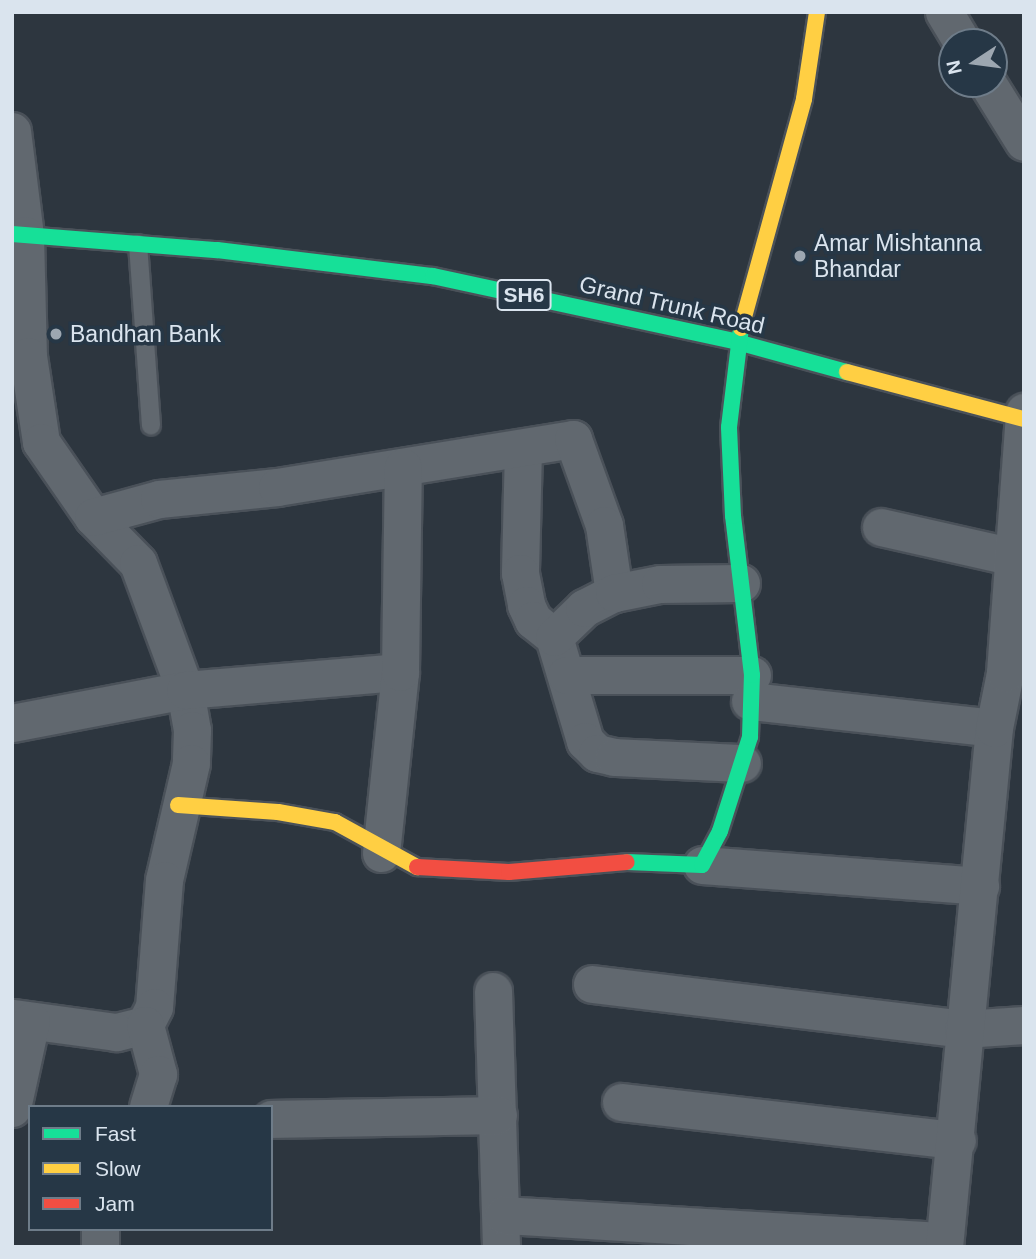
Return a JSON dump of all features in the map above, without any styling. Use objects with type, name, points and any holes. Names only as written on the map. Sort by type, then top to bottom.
[{"type":"street","points":[[702,864],[720,831],[750,737],[751,688],[729,428],[737,342],[804,99],[817,12]]},
{"type":"street","points":[[944,12],[954,28]]},
{"type":"street","points":[[997,98],[1024,142]]},
{"type":"street","points":[[12,131],[28,356],[27,442],[138,563],[185,690],[192,730],[191,763],[178,805],[164,880],[154,1007],[145,1026],[158,1074],[149,1105]]},
{"type":"street","name":"Grand Trunk Road","points":[[18,235],[138,244],[433,276],[737,342],[1023,417]]},
{"type":"street","points":[[493,990],[502,1231],[943,1244],[957,1140],[963,1029],[995,728],[1014,675],[1014,557],[1023,417]]},
{"type":"street","points":[[93,517],[159,499],[403,467],[573,439],[604,525],[614,593]]},
{"type":"street","points":[[523,447],[520,573],[533,620],[554,637],[585,741],[597,753],[742,763]]},
{"type":"street","points":[[381,853],[400,671],[403,467]]},
{"type":"street","points":[[881,527],[1014,557]]},
{"type":"street","points":[[554,637],[584,608],[614,593],[660,584],[741,583]]},
{"type":"street","points":[[12,723],[185,690],[400,671]]},
{"type":"street","points":[[566,675],[751,688],[995,728]]},
{"type":"street","points":[[178,805],[278,812],[335,822],[381,853],[411,867],[456,872],[651,860],[980,886]]},
{"type":"street","points":[[592,984],[963,1029],[1024,1025]]},
{"type":"street","points":[[12,1108],[22,1020],[116,1032],[145,1026]]},
{"type":"street","points":[[621,1102],[957,1140]]},
{"type":"street","points":[[273,1119],[498,1115]]},
{"type":"lane","points":[[138,244],[151,426]]},
{"type":"traffic: fast","points":[[12,234],[217,250],[433,276],[737,342],[847,372]]},
{"type":"traffic: fast","points":[[627,862],[702,865],[720,831],[750,737],[752,675],[733,516],[729,427],[741,328]]},
{"type":"traffic: slow","points":[[741,328],[804,99],[817,12]]},
{"type":"traffic: slow","points":[[847,372],[1024,419]]},
{"type":"traffic: slow","points":[[178,805],[278,812],[335,822],[417,867]]},
{"type":"traffic: jam","points":[[417,867],[509,872],[627,862]]},
{"type":"place","name":"Amar Mishtanna Bhandar","points":[[800,256]]},
{"type":"place","name":"Bandhan Bank","points":[[56,334]]}]
